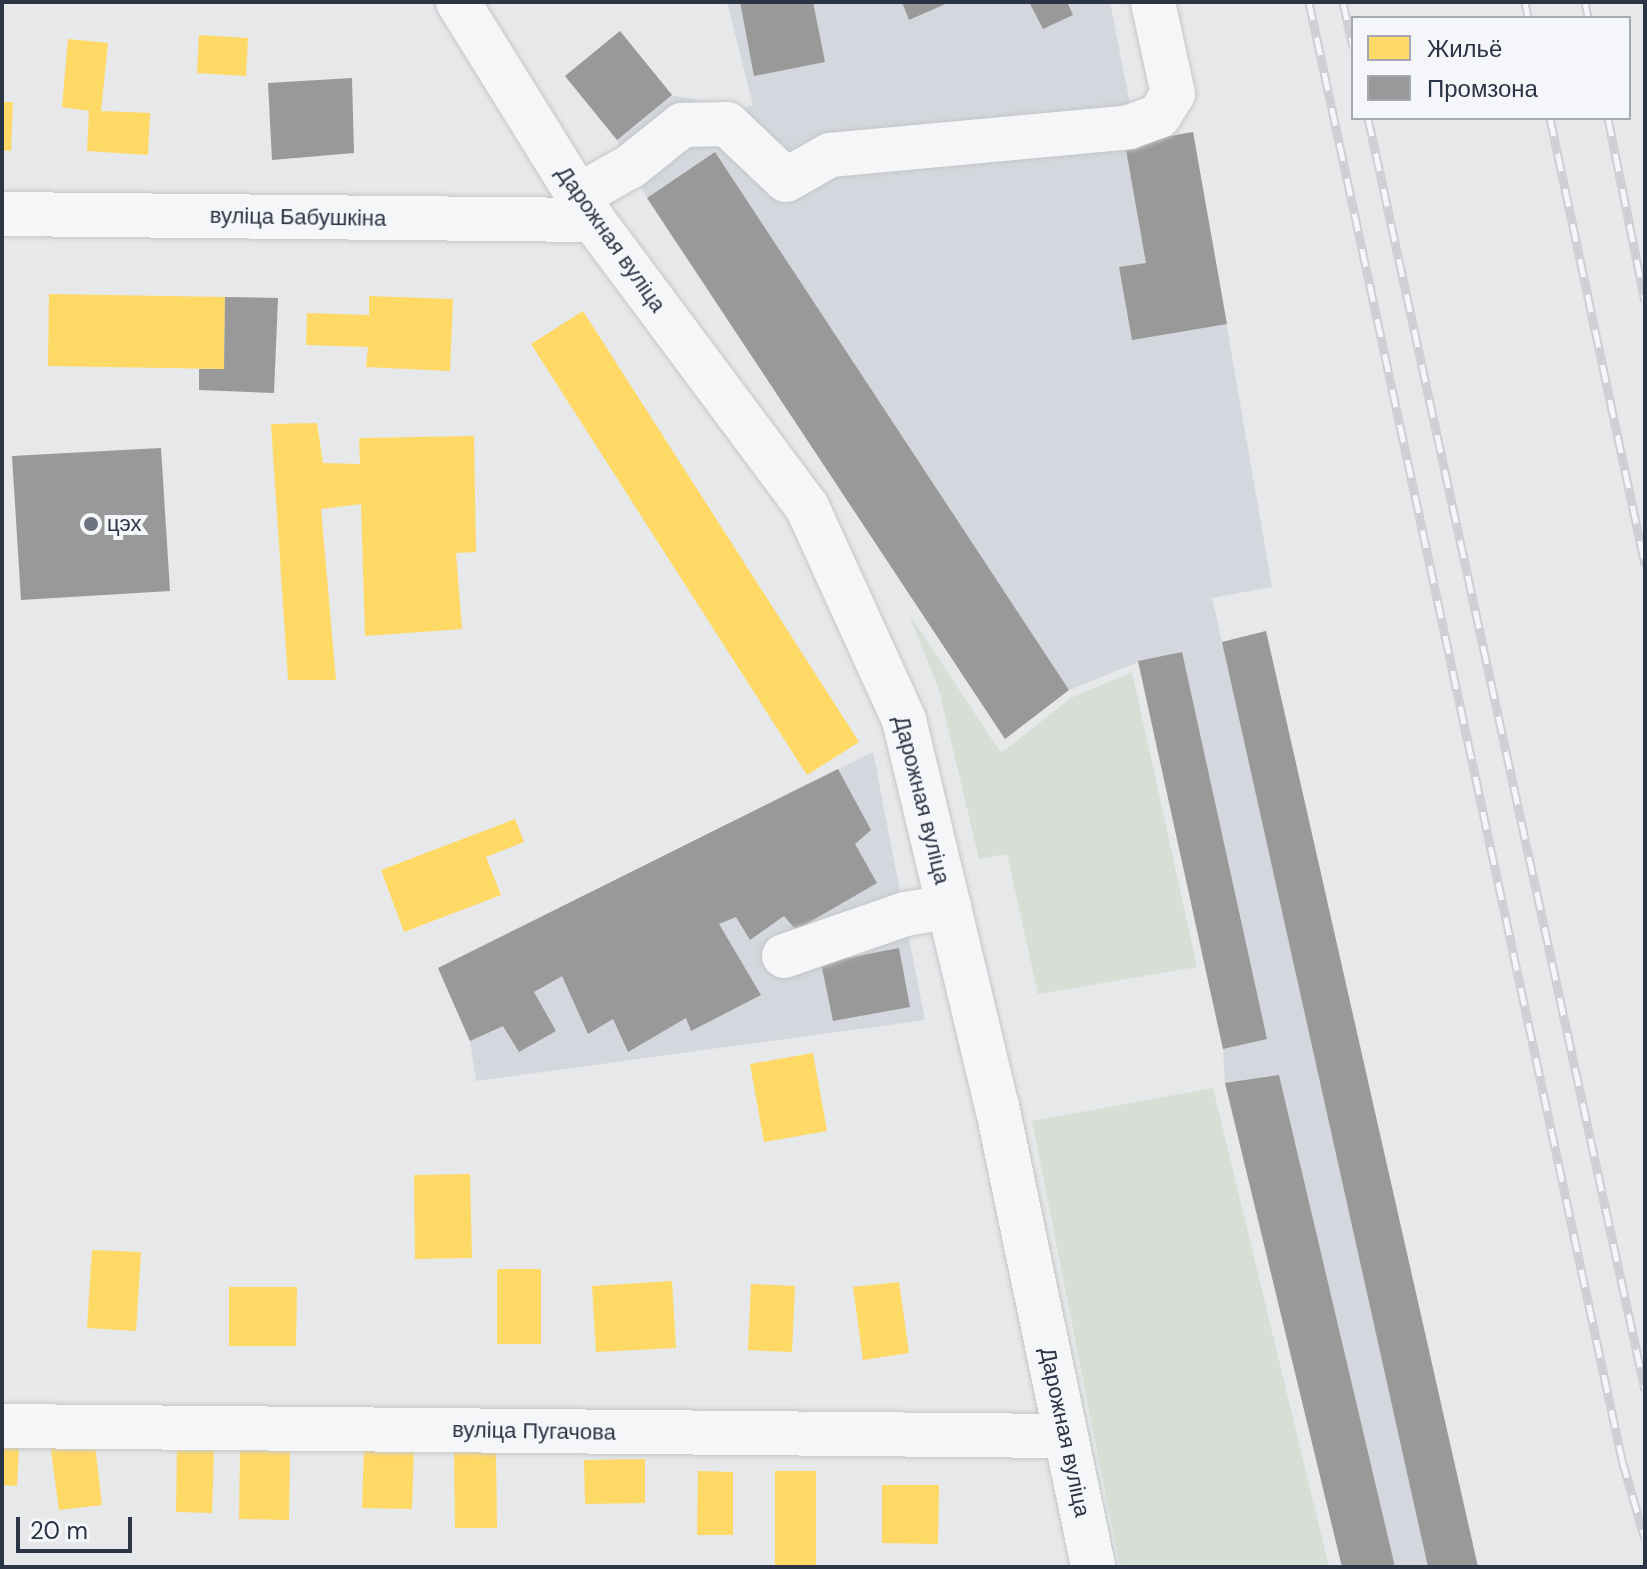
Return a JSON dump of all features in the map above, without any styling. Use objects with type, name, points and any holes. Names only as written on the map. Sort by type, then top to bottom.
[{"type":"street","name":"Дарожная вуліца","points":[[458,2],[586,208],[807,507],[904,720],[949,907],[1093,1567]]},
{"type":"street","points":[[586,208],[682,125],[727,124],[786,180],[830,155],[1129,127],[1159,116],[1173,94],[1153,2]]},
{"type":"street","name":"вуліца Бабушкіна","points":[[2,214],[586,208]]},
{"type":"street","points":[[784,956],[905,914],[949,907]]},
{"type":"street","name":"вуліца Пугачова","points":[[2,1426],[1066,1436]]},
{"type":"shaded area","points":[[727,2],[1110,2],[1131,109],[1131,143],[1193,132],[1272,587],[1212,598],[1222,642],[1266,631],[1478,1567],[1342,1567],[1225,1083],[1223,1049],[1138,662],[1069,690],[1005,739],[647,198],[617,140],[565,76],[620,31],[672,95],[739,109],[753,105]]},
{"type":"shaded area","points":[[909,614],[1001,753],[1071,698],[1132,672],[1197,967],[1038,994],[1007,854],[979,859],[939,690]]},
{"type":"shaded area","points":[[873,752],[925,1020],[476,1081],[470,1041],[438,968]]},
{"type":"shaded area","points":[[1213,1088],[1329,1567],[1120,1567],[1032,1121]]},
{"type":"building: Жильё","points":[[199,35],[248,38],[246,76],[197,73]]},
{"type":"building: Жильё","points":[[68,39],[108,43],[101,111],[150,113],[148,155],[87,151],[89,111],[62,107]]},
{"type":"building: Жильё","points":[[2,102],[13,102],[11,151],[2,150]]},
{"type":"building: Жильё","points":[[49,294],[225,297],[224,369],[48,366]]},
{"type":"building: Жильё","points":[[369,296],[453,299],[450,371],[366,367],[368,347],[306,345],[307,313],[369,315]]},
{"type":"building: Жильё","points":[[583,311],[859,742],[807,775],[531,344]]},
{"type":"building: Жильё","points":[[317,423],[323,463],[360,464],[359,438],[474,436],[476,552],[456,553],[462,629],[365,636],[361,504],[321,509],[336,680],[288,680],[271,424]]},
{"type":"building: Жильё","points":[[515,819],[524,842],[486,857],[501,895],[404,932],[381,870]]},
{"type":"building: Жильё","points":[[813,1053],[827,1131],[764,1142],[750,1064]]},
{"type":"building: Жильё","points":[[470,1174],[472,1258],[415,1259],[414,1175]]},
{"type":"building: Жильё","points":[[92,1250],[141,1252],[136,1331],[87,1328]]},
{"type":"building: Жильё","points":[[497,1269],[541,1269],[541,1344],[497,1344]]},
{"type":"building: Жильё","points":[[672,1281],[676,1348],[596,1352],[592,1286]]},
{"type":"building: Жильё","points":[[899,1282],[909,1353],[863,1360],[853,1287]]},
{"type":"building: Жильё","points":[[751,1284],[795,1286],[792,1352],[748,1350]]},
{"type":"building: Жильё","points":[[229,1287],[297,1287],[296,1346],[229,1346]]},
{"type":"building: Жильё","points":[[94,1437],[102,1505],[59,1510],[50,1443]]},
{"type":"building: Жильё","points":[[2,1445],[19,1446],[17,1486],[2,1485]]},
{"type":"building: Жильё","points":[[364,1447],[414,1448],[412,1509],[362,1508]]},
{"type":"building: Жильё","points":[[177,1449],[214,1450],[212,1513],[176,1512]]},
{"type":"building: Жильё","points":[[240,1451],[290,1451],[289,1520],[239,1519]]},
{"type":"building: Жильё","points":[[454,1451],[496,1451],[497,1528],[455,1528]]},
{"type":"building: Жильё","points":[[645,1459],[645,1503],[585,1504],[584,1460]]},
{"type":"building: Жильё","points":[[698,1471],[733,1472],[733,1535],[697,1535]]},
{"type":"building: Жильё","points":[[775,1471],[816,1471],[816,1567],[775,1567]]},
{"type":"building: Жильё","points":[[882,1485],[939,1485],[938,1544],[882,1543]]},
{"type":"building: Промзона","points":[[740,2],[813,2],[825,62],[754,76]]},
{"type":"building: Промзона","points":[[902,2],[950,2],[909,20]]},
{"type":"building: Промзона","points":[[1029,2],[1067,2],[1073,15],[1043,29]]},
{"type":"building: Промзона","points":[[620,31],[672,95],[617,140],[565,76]]},
{"type":"building: Промзона","points":[[352,78],[354,153],[272,160],[268,83]]},
{"type":"building: Промзона","points":[[1193,132],[1227,324],[1132,340],[1119,267],[1146,263],[1125,144]]},
{"type":"building: Промзона","points":[[715,152],[1069,690],[1005,739],[647,198]]},
{"type":"building: Промзона","points":[[225,297],[278,298],[274,393],[199,390],[199,369],[224,369]]},
{"type":"building: Промзона","name":"цэх","points":[[161,448],[170,591],[21,600],[12,456]]},
{"type":"building: Промзона","points":[[1266,631],[1478,1567],[1428,1567],[1222,642]]},
{"type":"building: Промзона","points":[[1182,652],[1267,1039],[1223,1049],[1138,661]]},
{"type":"building: Промзона","points":[[838,769],[871,830],[855,844],[877,883],[796,930],[784,916],[750,940],[736,917],[719,924],[761,995],[691,1031],[686,1018],[628,1052],[613,1019],[588,1034],[562,976],[534,992],[556,1031],[519,1052],[503,1026],[470,1041],[438,968]]},
{"type":"building: Промзона","points":[[899,948],[910,1007],[833,1021],[821,963]]},
{"type":"building: Промзона","points":[[1279,1075],[1395,1567],[1342,1567],[1225,1083]]},
{"type":"railway","points":[[1309,2],[1622,1460],[1645,1539]]},
{"type":"railway","points":[[1343,2],[1351,38]]},
{"type":"railway","points":[[1525,2],[1528,16]]},
{"type":"railway","points":[[1585,2],[1588,16]]},
{"type":"railway","points":[[1368,120],[1645,1390]]},
{"type":"railway","points":[[1550,120],[1645,565]]},
{"type":"railway","points":[[1608,120],[1645,301]]},
{"type":"place","name":"цэх","points":[[91,524]]}]
